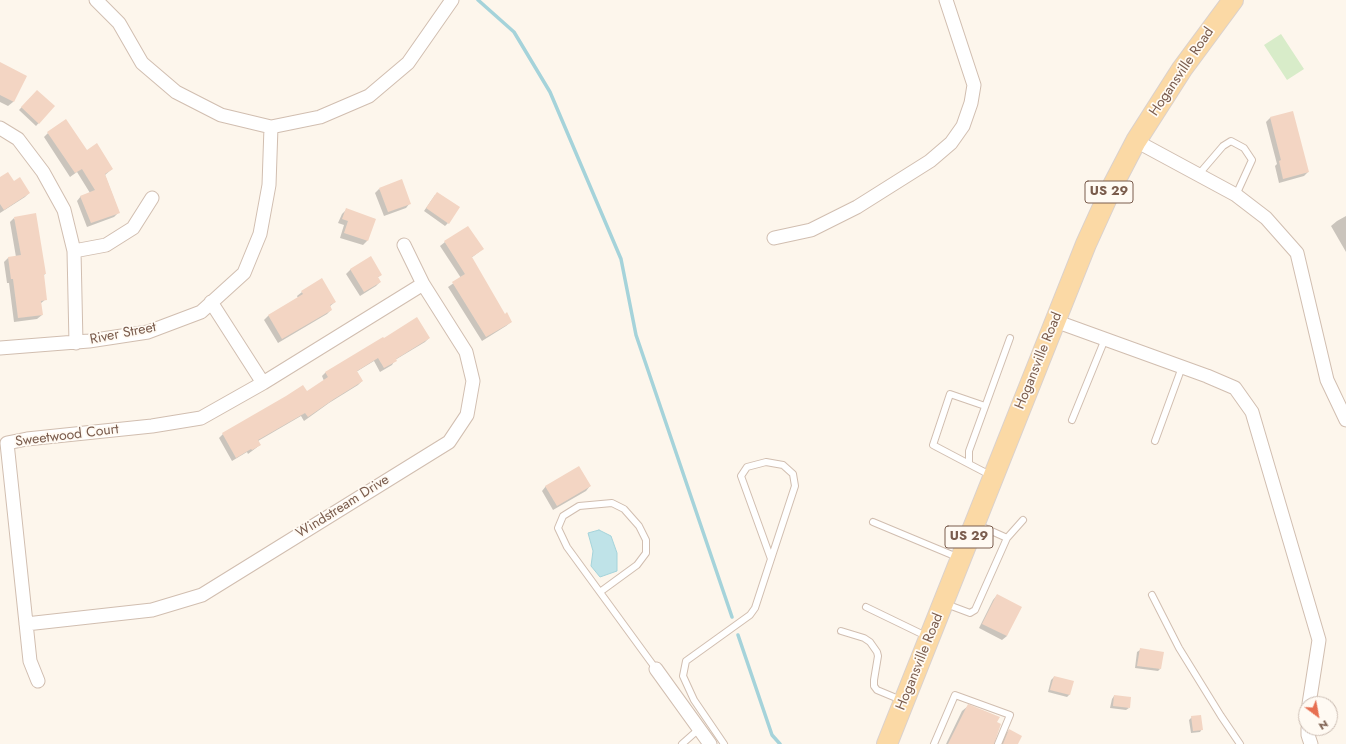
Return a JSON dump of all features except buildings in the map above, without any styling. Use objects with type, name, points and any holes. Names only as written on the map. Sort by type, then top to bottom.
[{"type":"main road","name":"Hogansville Road","points":[[887,744],[1086,244],[1108,196],[1136,141],[1182,69],[1233,0]]},
{"type":"street","points":[[96,0],[119,23],[142,62],[176,92],[222,115],[271,127],[320,117],[369,96],[408,63],[452,0]]},
{"type":"street","points":[[774,238],[811,230],[857,207],[930,161],[951,143],[963,126],[971,103],[974,85],[946,0]]},
{"type":"street","name":"River Street","points":[[1,349],[76,343],[148,332],[201,312],[244,273],[260,234],[269,185],[271,127]]},
{"type":"street","points":[[0,128],[18,139],[43,172],[64,210],[74,251],[76,343]]},
{"type":"street","points":[[1136,141],[1236,195],[1266,218],[1297,253],[1326,380],[1346,420]]},
{"type":"street","points":[[74,251],[106,245],[133,228],[152,198]]},
{"type":"street","name":"Windstream Drive","points":[[26,624],[152,610],[202,595],[449,442],[467,415],[473,381],[466,352],[423,284],[404,245]]},
{"type":"street","name":"Sweetwood Court","points":[[38,681],[30,661],[7,443],[26,439],[152,426],[201,418],[263,384],[423,284]]},
{"type":"street","points":[[211,302],[263,384]]},
{"type":"street","points":[[1055,321],[1182,366],[1235,388],[1252,412],[1319,640],[1310,696]]},
{"type":"street","points":[[656,669],[710,744]]},
{"type":"lane","points":[[1199,174],[1223,146],[1231,141],[1244,148],[1252,160],[1236,195]]},
{"type":"lane","points":[[969,464],[969,451],[1010,338]]},
{"type":"lane","points":[[1072,420],[1105,339]]},
{"type":"lane","points":[[1155,441],[1182,366]]},
{"type":"lane","points":[[985,406],[950,394],[933,445],[993,476]]},
{"type":"lane","points":[[724,744],[694,700],[683,676],[686,660],[750,615],[755,608],[795,486],[793,474],[783,465],[766,462],[747,467],[741,476],[771,559]]},
{"type":"lane","points":[[600,592],[637,565],[646,553],[646,540],[639,526],[624,509],[612,503],[579,506],[563,516],[558,528],[567,547],[656,669]]},
{"type":"lane","points":[[943,603],[970,613],[975,610],[1007,538],[1023,520]]},
{"type":"lane","points":[[873,522],[961,559]]},
{"type":"lane","points":[[975,524],[1007,538]]},
{"type":"lane","points":[[1152,595],[1179,648],[1240,744]]},
{"type":"lane","points":[[866,607],[929,638]]},
{"type":"lane","points":[[841,631],[864,638],[870,642],[878,656],[874,686],[877,690],[904,702]]},
{"type":"lane","points":[[934,744],[955,696],[1010,715],[998,744]]},
{"type":"lane","points":[[682,744],[699,729]]},
{"type":"green space","points":[[1281,34],[1304,69],[1287,80],[1264,45]]},
{"type":"water","points":[[599,530],[611,536],[617,553],[617,571],[600,577],[591,566],[593,551],[588,533]]},
{"type":"waterway","points":[[478,0],[514,32],[550,92],[621,259],[636,335],[732,617]]},
{"type":"waterway","points":[[738,635],[772,735],[780,744]]}]
